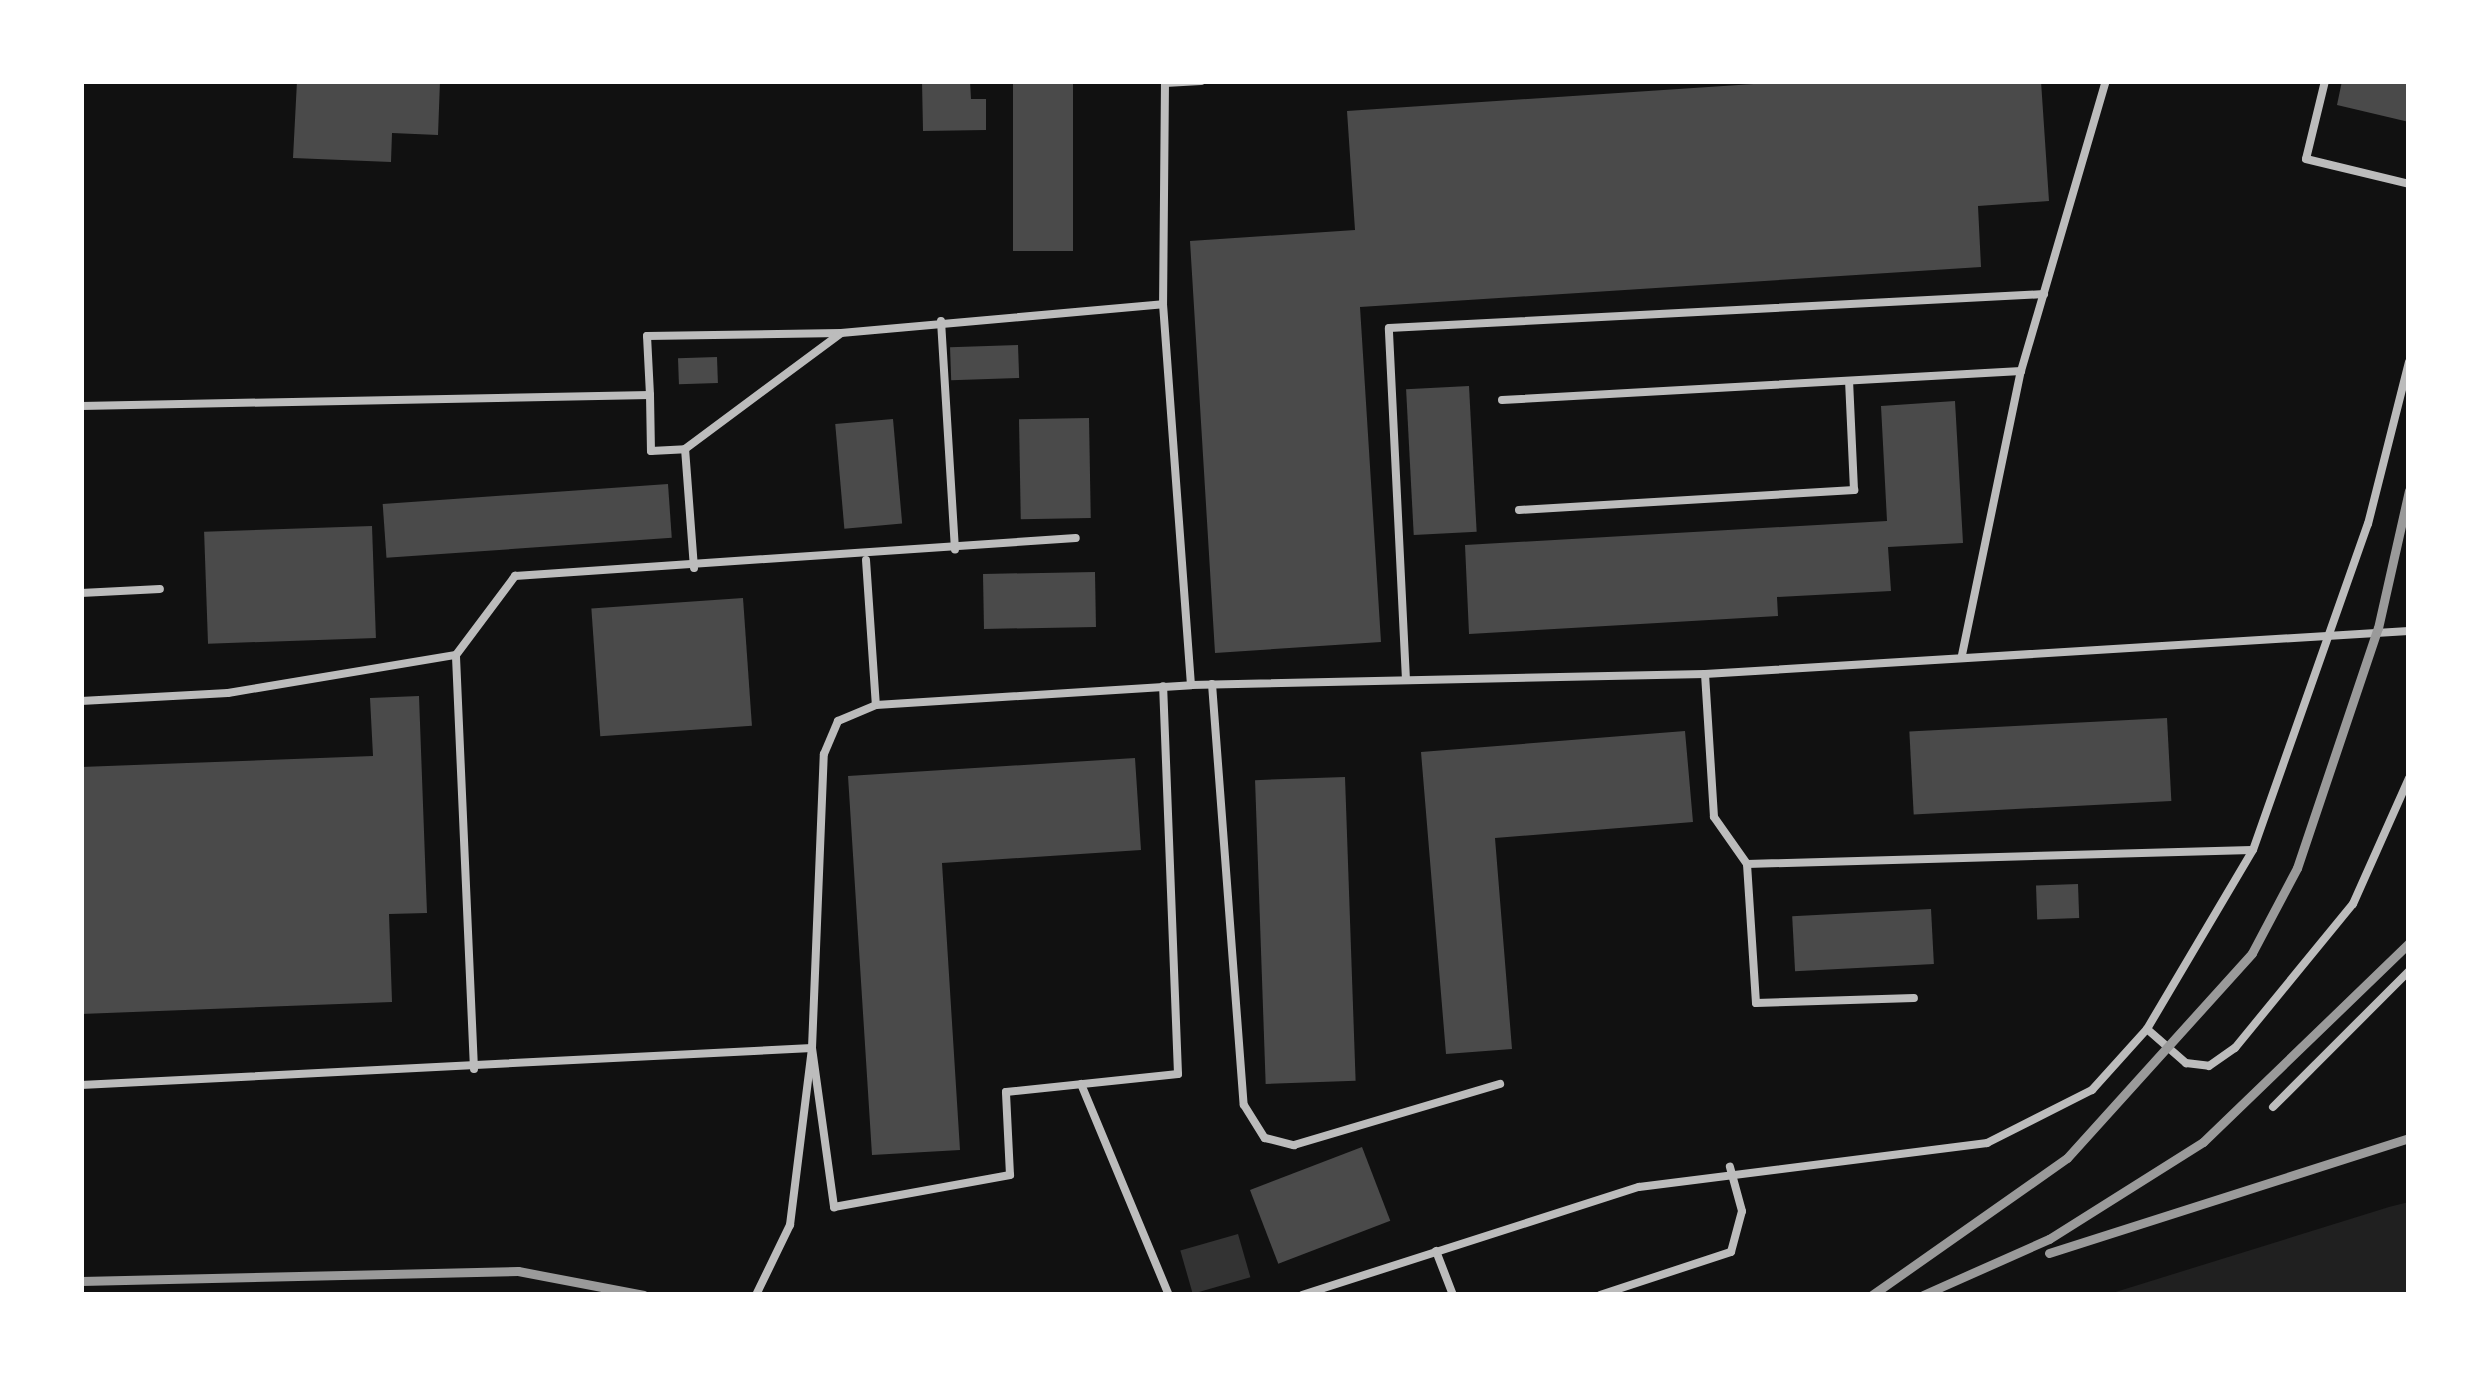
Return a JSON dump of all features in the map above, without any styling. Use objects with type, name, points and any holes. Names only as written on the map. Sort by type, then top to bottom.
[{"type":"lane","points":[[1191,685],[1163,304],[1165,82],[1201,81]]},
{"type":"lane","points":[[1962,655],[2021,371],[2106,81]]},
{"type":"lane","points":[[2325,81],[2306,159],[2409,184]]},
{"type":"lane","points":[[1406,680],[1389,328],[2044,294]]},
{"type":"lane","points":[[842,333],[685,449],[651,451],[647,336],[842,333],[1163,304]]},
{"type":"lane","points":[[941,321],[955,550]]},
{"type":"lane","points":[[1302,1295],[1436,1250],[1730,1167],[2006,1137],[2092,1090],[2147,1029],[2253,850],[2332,629],[2409,362]]},
{"type":"lane","points":[[1502,400],[2021,371]]},
{"type":"lane","points":[[1519,510],[1853,490],[1849,381]]},
{"type":"lane","points":[[81,406],[650,395]]},
{"type":"lane","points":[[685,449],[694,568]]},
{"type":"lane","points":[[474,1069],[456,655],[515,576],[866,560],[1076,538]]},
{"type":"lane","points":[[866,560],[876,705]]},
{"type":"lane","points":[[81,593],[160,589]]},
{"type":"lane","points":[[757,1295],[790,1226],[812,1048],[824,754],[838,721],[876,705],[1212,684],[1706,674],[2332,629],[2409,631]]},
{"type":"lane","points":[[81,700],[228,693],[456,655]]},
{"type":"lane","points":[[1706,674],[1714,817],[1747,864],[1756,1003],[1914,998]]},
{"type":"lane","points":[[1212,684],[1244,1105],[1265,1138],[1294,1144],[1500,1084]]},
{"type":"lane","points":[[812,1048],[834,1207],[1010,1175],[1006,1091],[1178,1073],[1163,686]]},
{"type":"lane","points":[[2147,1029],[2186,1063],[2209,1066],[2235,1048],[2354,904],[2409,778]]},
{"type":"lane","points":[[1747,864],[2253,850]]},
{"type":"lane","points":[[2273,1107],[2409,971]]},
{"type":"lane","points":[[81,1085],[474,1069],[812,1048]]},
{"type":"lane","points":[[1081,1084],[1169,1295]]},
{"type":"lane","points":[[1600,1295],[1731,1252],[1742,1211],[1730,1167]]},
{"type":"lane","points":[[1436,1250],[1453,1295]]},
{"type":"shaded area","points":[[2409,1202],[2409,1295],[2106,1295],[2389,1207]]},
{"type":"shaded area","points":[[1238,1234],[1250,1277],[1193,1294],[1180,1251]]},
{"type":"building","points":[[297,81],[440,81],[438,135],[392,133],[391,162],[293,158]]},
{"type":"building","points":[[922,81],[970,81],[971,99],[986,99],[986,130],[923,131]]},
{"type":"building","points":[[1013,81],[1073,81],[1073,251],[1013,251]]},
{"type":"building","points":[[1797,81],[2041,81],[2049,201],[1978,206],[1981,267],[1360,307],[1381,642],[1215,653],[1190,241],[1355,230],[1347,111]]},
{"type":"building","points":[[2342,81],[2409,81],[2409,122],[2337,105]]},
{"type":"building","points":[[1018,345],[1019,378],[951,380],[950,347]]},
{"type":"building","points":[[717,357],[718,383],[679,384],[678,358]]},
{"type":"building","points":[[1469,386],[1477,532],[1414,535],[1406,389]]},
{"type":"building","points":[[1955,401],[1963,543],[1888,547],[1891,591],[1777,597],[1778,616],[1469,634],[1465,545],[1887,521],[1881,406]]},
{"type":"building","points":[[1089,418],[1091,518],[1021,519],[1019,419]]},
{"type":"building","points":[[893,419],[902,524],[844,529],[835,424]]},
{"type":"building","points":[[668,484],[672,538],[386,558],[383,504]]},
{"type":"building","points":[[372,526],[376,638],[208,644],[204,532]]},
{"type":"building","points":[[1095,572],[1096,627],[984,629],[983,574]]},
{"type":"building","points":[[743,598],[752,726],[600,736],[591,609]]},
{"type":"building","points":[[419,696],[427,913],[389,914],[392,1002],[81,1014],[81,767],[373,756],[370,698]]},
{"type":"building","points":[[2167,718],[2171,801],[1914,814],[1909,732]]},
{"type":"building","points":[[1685,731],[1693,822],[1495,838],[1512,1049],[1446,1054],[1421,752]]},
{"type":"building","points":[[1135,758],[1141,850],[942,863],[960,1150],[872,1155],[848,776]]},
{"type":"building","points":[[1345,777],[1356,1081],[1266,1084],[1255,780]]},
{"type":"building","points":[[2078,884],[2079,918],[2037,919],[2036,885]]},
{"type":"building","points":[[1931,909],[1934,964],[1795,971],[1792,916]]},
{"type":"building","points":[[1362,1147],[1390,1221],[1278,1264],[1250,1190]]},
{"type":"railway","points":[[1872,1295],[2067,1158],[2252,953],[2297,868],[2378,628],[2409,490]]},
{"type":"railway","points":[[1923,1295],[2049,1239],[2203,1142],[2409,943]]},
{"type":"railway","points":[[2049,1253],[2409,1138]]},
{"type":"railway","points":[[81,1281],[518,1271],[644,1295]]}]
